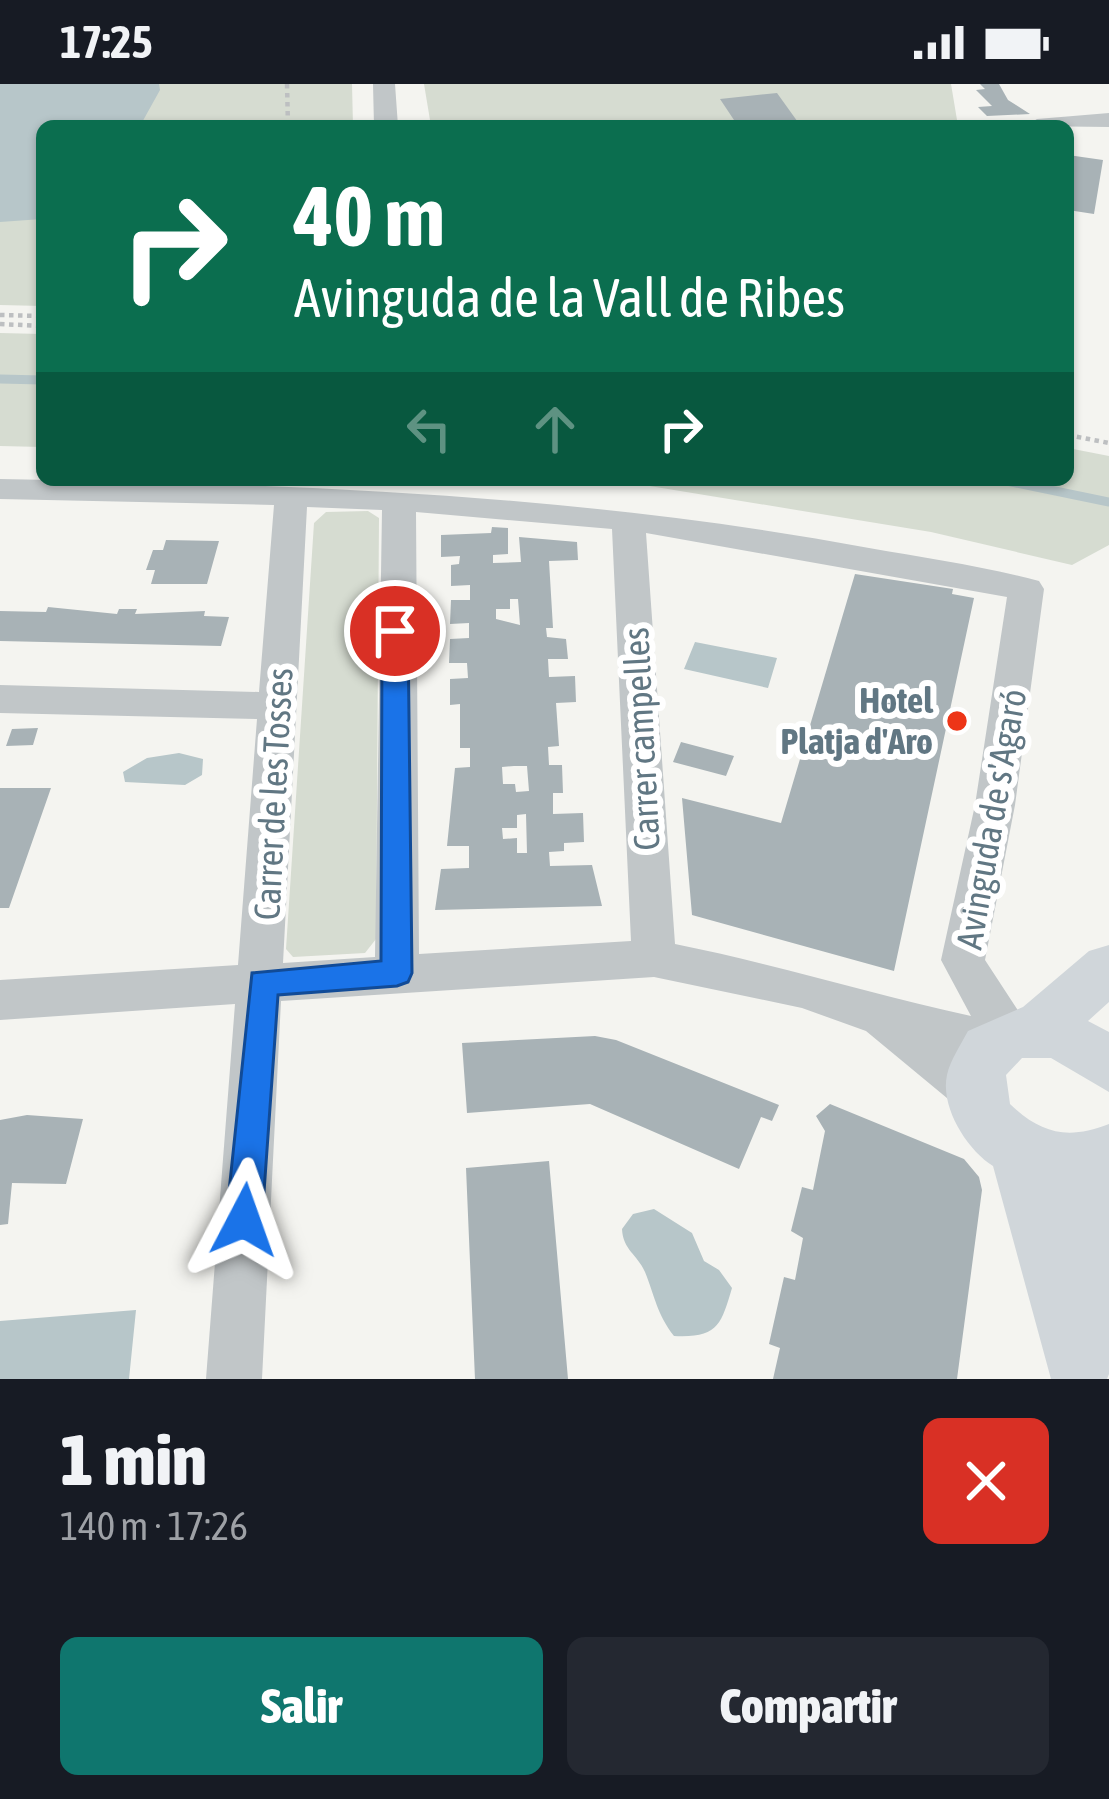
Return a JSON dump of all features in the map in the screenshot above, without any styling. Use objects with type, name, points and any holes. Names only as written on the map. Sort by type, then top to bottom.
[{"type":"main road","points":[[1078,1372],[1101,1158],[1058,1165],[1020,1152],[991,1126],[1005,1050],[1109,968]]},
{"type":"main road","points":[[1005,1050],[1068,1038],[1103,1060],[1109,989]]},
{"type":"main road","points":[[1020,1152],[1078,1372]]},
{"type":"street","points":[[384,84],[386,120]]},
{"type":"street","points":[[1074,123],[1109,120]]},
{"type":"street","points":[[0,489],[291,496],[628,520]]},
{"type":"street","name":"Carrer de les Tosses","points":[[234,1379],[291,496]]},
{"type":"street","points":[[397,973],[399,503]]},
{"type":"street","name":"Avinguda de s'Agaró","points":[[628,520],[1026,589],[994,805],[963,959],[1005,1050]]},
{"type":"street","name":"Carrer campelles","points":[[628,520],[654,958]]},
{"type":"street","points":[[0,699],[278,706]]},
{"type":"street","points":[[0,1000],[654,958],[802,989],[1005,1050]]},
{"type":"path","points":[[287,84],[288,120]]},
{"type":"path","points":[[0,315],[36,316]]},
{"type":"path","points":[[0,324],[36,326]]},
{"type":"path","points":[[1074,436],[1109,443]]},
{"type":"shaded area","points":[[0,84],[352,84],[353,120],[36,120],[36,306],[0,305]]},
{"type":"shaded area","points":[[0,84],[159,84],[143,120],[36,120],[36,219],[0,222]]},
{"type":"shaded area","points":[[424,84],[951,84],[957,120],[430,120]]},
{"type":"shaded area","points":[[0,333],[36,334],[36,447],[0,446]]},
{"type":"shaded area","points":[[1074,449],[1109,456],[1109,545],[1072,565],[931,532],[650,486],[1074,486]]},
{"type":"shaded area","points":[[368,511],[379,518],[376,939],[365,953],[293,957],[286,949],[314,523],[326,512]]},
{"type":"shaded area","points":[[695,642],[777,658],[768,688],[684,669]]},
{"type":"shaded area","points":[[179,753],[203,759],[202,775],[185,785],[125,782],[123,772],[147,758]]},
{"type":"shaded area","points":[[654,1209],[692,1233],[704,1261],[719,1270],[732,1288],[720,1320],[700,1335],[674,1336],[645,1272],[625,1242],[622,1229],[633,1214]]},
{"type":"shaded area","points":[[136,1310],[129,1379],[0,1379],[0,1321]]},
{"type":"building","points":[[980,84],[999,84],[1008,100],[1030,114],[987,116],[978,107],[992,106],[976,90],[985,89]]},
{"type":"building","points":[[777,93],[796,120],[734,120],[720,99]]},
{"type":"building","points":[[1074,156],[1103,160],[1094,214],[1074,211]]},
{"type":"building","points":[[492,527],[508,528],[508,554],[493,555],[493,563],[521,562],[519,537],[577,542],[578,560],[549,561],[553,628],[546,628],[547,637],[566,639],[568,659],[548,659],[549,677],[575,676],[576,702],[556,703],[559,746],[548,747],[549,765],[562,765],[563,793],[553,793],[553,814],[583,813],[584,842],[564,843],[564,851],[549,852],[550,866],[592,865],[602,906],[435,910],[441,869],[469,868],[469,846],[447,846],[455,768],[470,767],[470,748],[460,748],[460,704],[450,705],[450,679],[468,678],[467,663],[449,663],[450,639],[469,638],[469,623],[450,624],[451,600],[470,600],[470,585],[451,586],[451,565],[459,564],[460,556],[441,557],[441,535],[491,533]],"holes":[[[510,599],[518,599],[520,625],[496,619],[496,609],[510,609]],[[527,766],[529,791],[516,792],[515,784],[503,784],[502,767]],[[526,814],[527,853],[517,853],[517,838],[503,839],[502,828],[517,828],[517,815]]]},
{"type":"building","points":[[166,540],[219,541],[207,584],[151,584],[155,570],[146,570],[153,550],[163,550]]},
{"type":"building","points":[[855,574],[953,589],[952,594],[974,598],[894,971],[692,915],[682,798],[781,823]]},
{"type":"building","points":[[48,607],[117,614],[119,609],[137,609],[135,614],[205,611],[204,616],[229,617],[221,646],[0,641],[0,611],[46,612]]},
{"type":"building","points":[[38,728],[33,745],[6,746],[12,729]]},
{"type":"building","points":[[681,742],[734,756],[726,776],[673,762]]},
{"type":"building","points":[[0,788],[51,788],[9,908],[0,908]]},
{"type":"building","points":[[595,1036],[616,1040],[779,1105],[772,1121],[761,1117],[739,1169],[590,1104],[467,1113],[462,1043]]},
{"type":"building","points":[[830,1104],[964,1159],[979,1177],[982,1190],[957,1379],[773,1379],[780,1348],[769,1344],[784,1277],[795,1280],[803,1238],[791,1231],[802,1187],[813,1190],[825,1131],[816,1116]]},
{"type":"building","points":[[27,1115],[83,1119],[66,1184],[12,1183],[8,1224],[0,1225],[0,1120]]},
{"type":"building","points":[[549,1161],[568,1379],[475,1379],[466,1168]]},
{"type":"waterway","points":[[0,379],[36,380]]},
{"type":"waterway","points":[[1031,486],[1109,502]]},
{"type":"place","name":"Hotel Platja d'Aro","points":[[957,721]]},
{"type":"route","points":[[244,1220],[263,982],[397,973],[395,631]]}]
